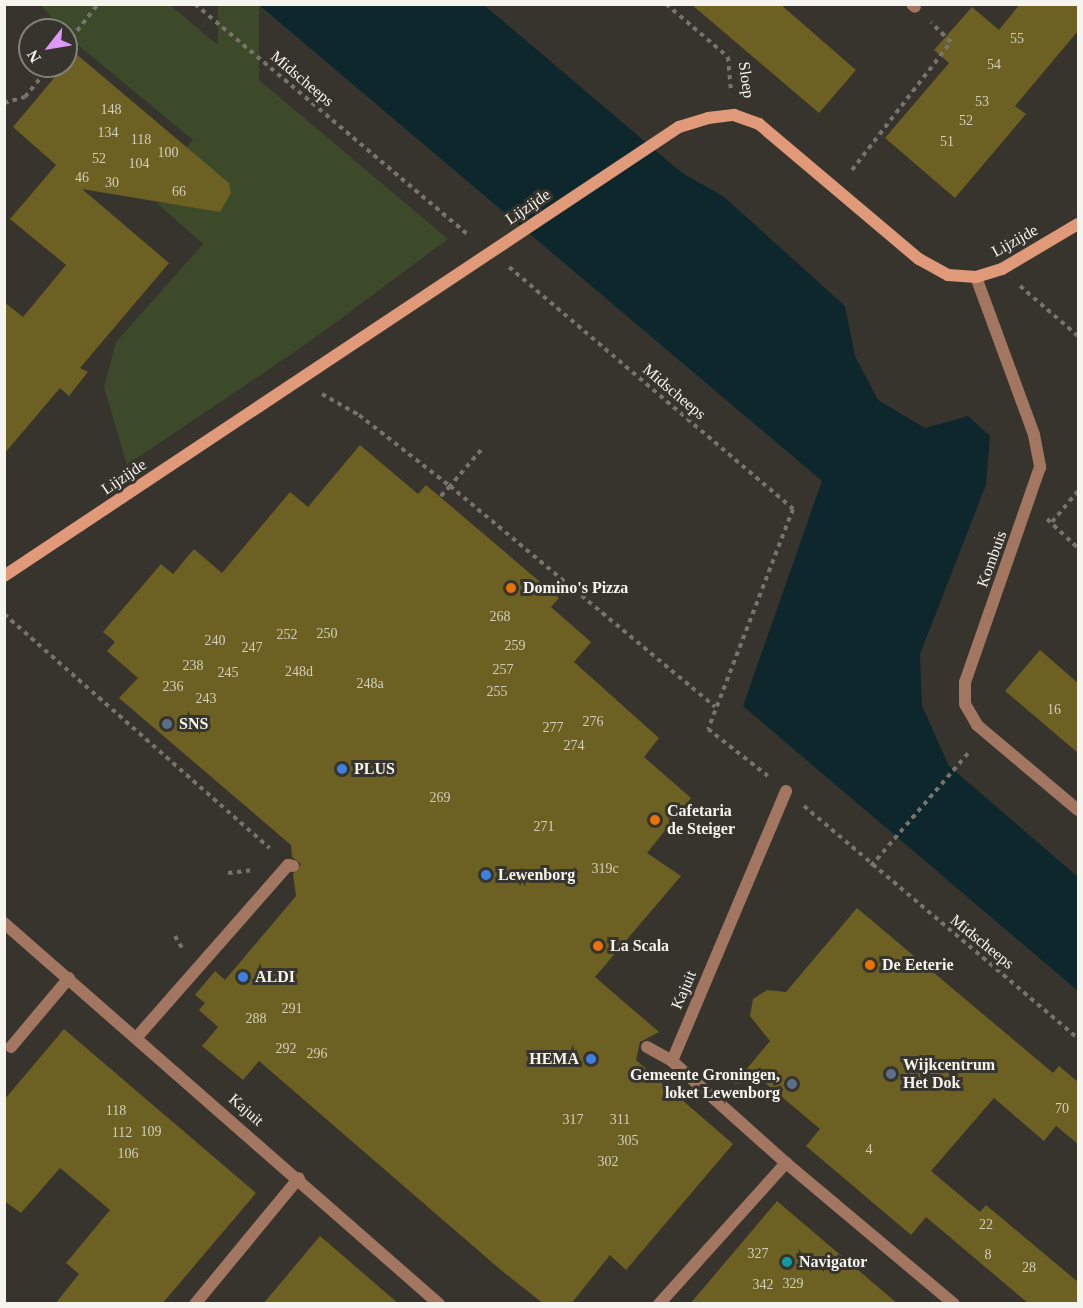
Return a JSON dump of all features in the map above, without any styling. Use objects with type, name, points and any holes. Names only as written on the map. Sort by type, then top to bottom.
[{"type":"street","name":"Lijzijde","points":[[4,576],[679,127],[734,115],[759,124],[838,187],[919,259],[948,275],[976,278],[1002,269],[1078,224]]},
{"type":"street","name":"Kombuis","points":[[976,278],[1034,435],[1040,467],[965,682],[965,704],[976,725],[1078,810]]},
{"type":"street","name":"Kajuit","points":[[672,1061],[786,791]]},
{"type":"street","points":[[137,1037],[290,865]]},
{"type":"street","name":"Kajuit","points":[[4,923],[299,1178],[439,1304]]},
{"type":"street","points":[[11,1047],[69,978]]},
{"type":"street","points":[[647,1047],[672,1061],[786,1163],[954,1304]]},
{"type":"street","points":[[659,1304],[786,1163]]},
{"type":"street","points":[[195,1304],[299,1178]]},
{"type":"path","points":[[78,30],[98,4]]},
{"type":"path","name":"Midscheeps","points":[[195,4],[793,509],[708,729],[786,791],[871,866],[1078,1038]]},
{"type":"path","name":"Sloep","points":[[666,4],[728,57],[734,115]]},
{"type":"path","points":[[838,187],[951,42],[914,6]]},
{"type":"path","points":[[4,103],[25,97],[40,78]]},
{"type":"path","points":[[1002,269],[1078,336]]},
{"type":"path","points":[[298,381],[360,416],[450,486],[715,707]]},
{"type":"path","points":[[440,497],[481,450]]},
{"type":"path","points":[[1052,522],[1078,490]]},
{"type":"path","points":[[1027,509],[1052,522],[1078,548]]},
{"type":"path","points":[[4,615],[290,865]]},
{"type":"path","points":[[871,866],[959,765]]},
{"type":"path","points":[[228,873],[290,865]]},
{"type":"green space","points":[[41,5],[170,5],[448,239],[312,340],[127,465],[104,387],[116,342],[203,244],[158,204],[187,170],[176,160],[193,140],[78,45],[78,18],[52,18]]},
{"type":"green space","points":[[218,5],[259,5],[259,343],[218,343]]},
{"type":"water","points":[[259,5],[484,5],[682,173],[723,196],[845,306],[855,356],[878,400],[925,428],[968,416],[990,436],[986,485],[920,654],[922,706],[949,766],[1078,877],[1078,991],[743,706],[822,481]]},
{"type":"building","points":[[691,4],[780,4],[856,70],[819,113]]},
{"type":"building","points":[[1020,4],[1078,4],[1078,31],[1015,106],[1026,114],[955,198],[885,138],[949,63],[934,50],[972,7],[999,30]]},
{"type":"building","points":[[78,56],[229,183],[231,193],[220,212],[82,189],[169,263],[80,368],[88,372],[69,396],[60,388],[4,454],[4,302],[23,317],[66,265],[10,219],[56,165],[13,127],[54,78],[78,78]]},
{"type":"building","name":"Lewenborg","points":[[360,445],[418,494],[426,485],[559,598],[551,607],[591,642],[574,662],[659,738],[644,757],[691,798],[647,853],[681,876],[595,977],[659,1032],[640,1042],[636,1060],[733,1144],[626,1270],[610,1255],[571,1304],[544,1304],[502,1271],[259,1061],[243,1080],[202,1046],[218,1027],[199,1010],[205,1003],[195,995],[215,971],[225,980],[296,896],[293,874],[301,864],[292,857],[291,845],[119,698],[138,678],[107,651],[115,642],[103,632],[161,564],[173,574],[194,549],[222,573],[290,492],[308,507]]},
{"type":"building","points":[[1040,650],[1078,683],[1078,753],[1005,691]]},
{"type":"building","name":"Wijkcentrum Het Dok","points":[[857,908],[1053,1073],[1059,1066],[1078,1082],[1078,1144],[1056,1126],[1044,1141],[994,1098],[931,1171],[980,1212],[986,1205],[1078,1282],[1078,1304],[1029,1304],[926,1217],[911,1235],[806,1146],[820,1129],[763,1081],[734,1084],[770,1041],[750,1016],[753,999],[767,990],[786,992]]},
{"type":"building","points":[[64,1029],[256,1193],[162,1304],[55,1304],[79,1274],[66,1263],[110,1210],[60,1168],[21,1213],[4,1201],[4,1100]]},
{"type":"building","name":"Navigator","points":[[777,1201],[898,1304],[690,1304]]},
{"type":"building","points":[[320,1236],[399,1304],[263,1304]]},
{"type":"place","name":"Domino's Pizza","points":[[511,588]]},
{"type":"place","name":"SNS","points":[[167,724]]},
{"type":"place","name":"PLUS","points":[[342,769]]},
{"type":"place","name":"Cafetaria de Steiger","points":[[655,820]]},
{"type":"place","name":"Lewenborg","points":[[486,875]]},
{"type":"place","name":"La Scala","points":[[598,946]]},
{"type":"place","name":"De Eeterie","points":[[870,965]]},
{"type":"place","name":"ALDI","points":[[243,977]]},
{"type":"place","name":"HEMA","points":[[591,1059]]},
{"type":"place","name":"Wijkcentrum Het Dok","points":[[891,1074]]},
{"type":"place","name":"Gemeente Groningen, loket Lewenborg","points":[[792,1084]]},
{"type":"place","name":"Navigator","points":[[787,1262]]}]
